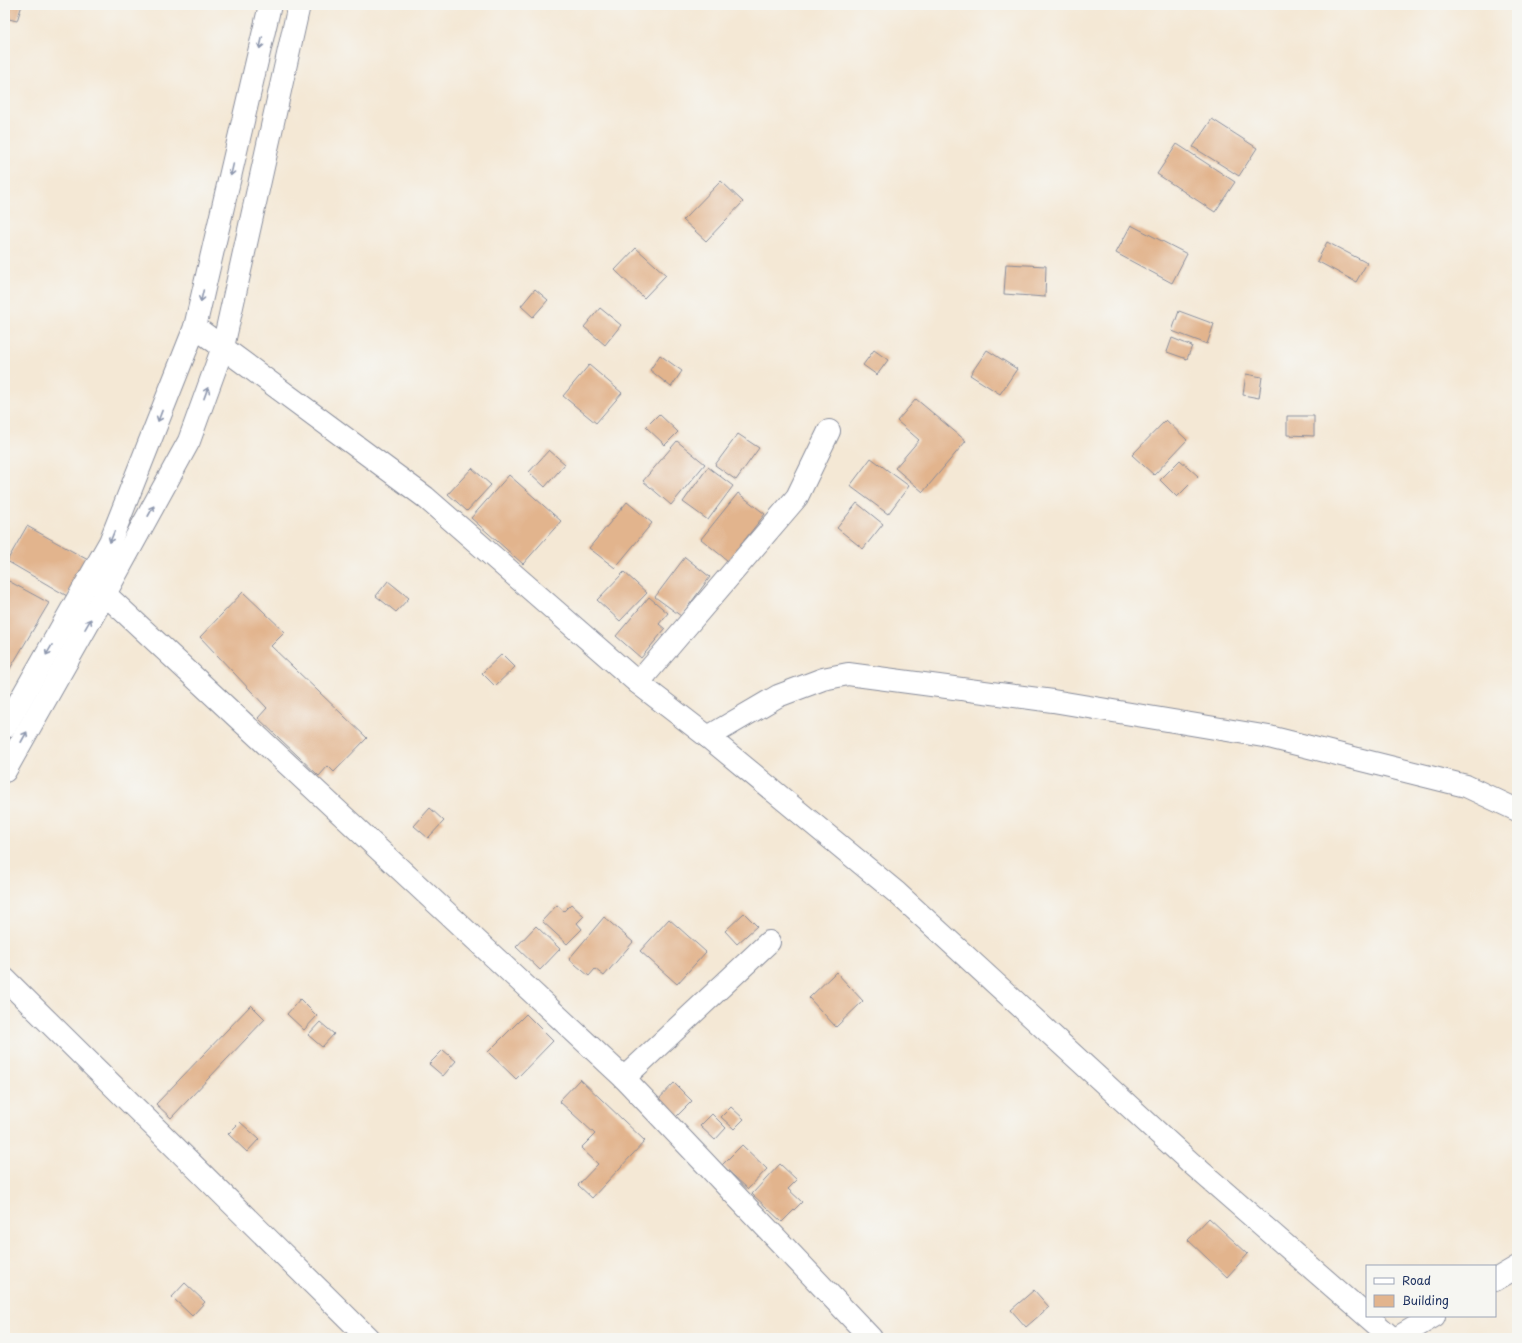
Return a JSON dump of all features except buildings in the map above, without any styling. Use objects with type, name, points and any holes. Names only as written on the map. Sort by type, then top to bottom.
[{"type":"street","points":[[5,727],[110,542],[195,327],[270,5]]},
{"type":"street","points":[[5,772],[189,441],[223,347],[300,5]]},
{"type":"street","points":[[195,327],[425,497],[638,684],[708,737],[897,893],[1191,1163],[1366,1315]]},
{"type":"street","points":[[638,684],[797,497],[829,431]]},
{"type":"street","points":[[105,594],[624,1078],[871,1338]]},
{"type":"street","points":[[708,737],[778,696],[823,679],[848,674],[1053,700],[1269,737],[1466,786],[1517,810]]},
{"type":"street","points":[[624,1078],[769,942]]},
{"type":"street","points":[[5,979],[368,1338]]},
{"type":"street","points":[[1496,1279],[1517,1267]]},
{"type":"street","points":[[1368,1317],[1392,1338]]},
{"type":"street","points":[[1397,1338],[1432,1317]]}]
